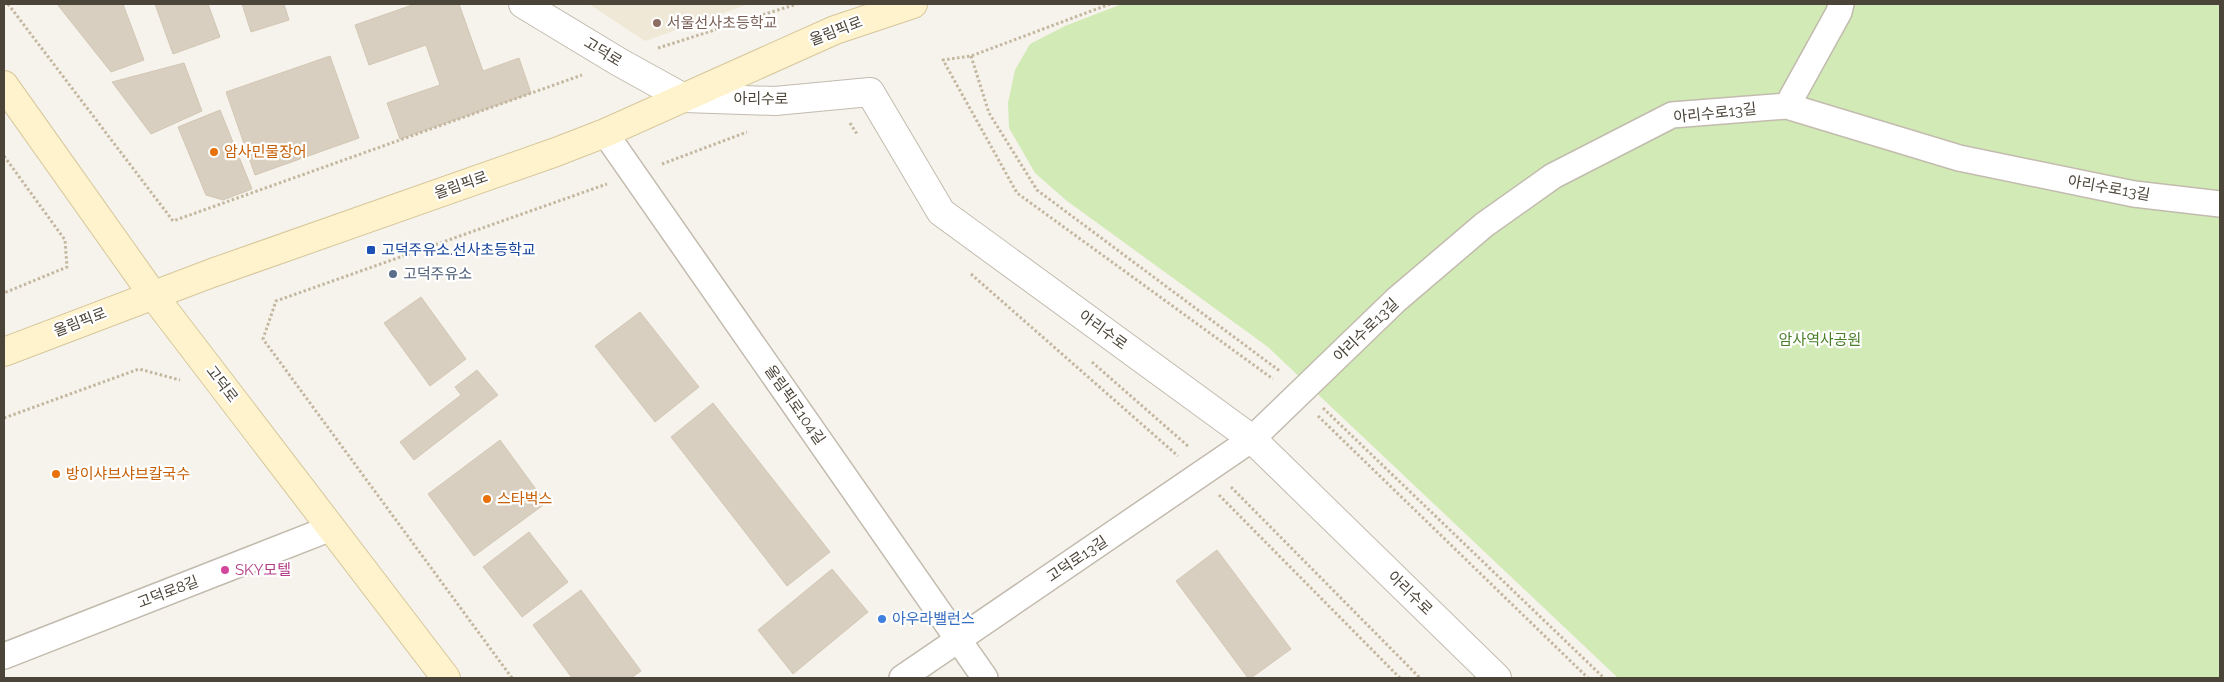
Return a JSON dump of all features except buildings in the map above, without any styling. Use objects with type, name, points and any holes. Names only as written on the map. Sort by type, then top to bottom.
[{"type":"main road","name":"올림픽로","points":[[4,352],[153,295],[605,133],[835,30],[913,4]]},
{"type":"main road","name":"고덕로","points":[[4,87],[153,295],[446,678]]},
{"type":"street","name":"고덕로","points":[[523,4],[618,62],[684,98]]},
{"type":"street","points":[[1788,106],[1839,12],[1841,4]]},
{"type":"street","name":"아리수로","points":[[684,98],[775,101],[870,92],[941,212],[1252,439],[1497,678]]},
{"type":"street","name":"아리수로13길","points":[[1252,439],[1396,300],[1484,225],[1553,176],[1672,115],[1788,106],[1959,158],[2134,194],[2220,204]]},
{"type":"street","name":"올림픽로104길","points":[[605,133],[985,678]]},
{"type":"street","name":"고덕로13길","points":[[902,678],[1252,439]]},
{"type":"street","name":"고덕로8길","points":[[4,656],[331,528]]},
{"type":"path","points":[[8,4],[173,221],[618,62],[696,35],[796,4]]},
{"type":"path","points":[[1110,4],[971,56],[944,60],[1018,193],[1297,396],[1588,678]]},
{"type":"path","points":[[841,122],[859,123]]},
{"type":"path","points":[[849,122],[860,139]]},
{"type":"path","points":[[512,678],[263,339],[276,301],[635,174],[753,130]]},
{"type":"path","points":[[4,156],[65,240],[67,267],[4,293]]},
{"type":"path","points":[[964,268],[1206,471],[1400,678]]},
{"type":"path","points":[[1086,358],[1420,678]]},
{"type":"path","points":[[4,418],[139,369],[186,382]]},
{"type":"shaded area","name":"서울선사초등학교","points":[[589,4],[749,4],[645,41]]},
{"type":"green space","name":"암사역사공원","points":[[1122,4],[2220,4],[2220,678],[1618,678],[1268,347],[1067,201],[1035,173],[1009,128],[1008,103],[1015,70],[1030,44],[1065,26]]},
{"type":"place","name":"서울선사초등학교","points":[[657,23]]},
{"type":"place","name":"암사민물장어","points":[[214,152]]},
{"type":"place","name":"고덕주유소.선사초등학교","points":[[371,250]]},
{"type":"place","name":"고덕주유소","points":[[393,274]]},
{"type":"place","name":"방이샤브샤브칼국수","points":[[56,474]]},
{"type":"place","name":"스타벅스","points":[[487,499]]},
{"type":"place","name":"SKY모텔","points":[[225,570]]},
{"type":"place","name":"아우라밸런스","points":[[882,619]]}]
